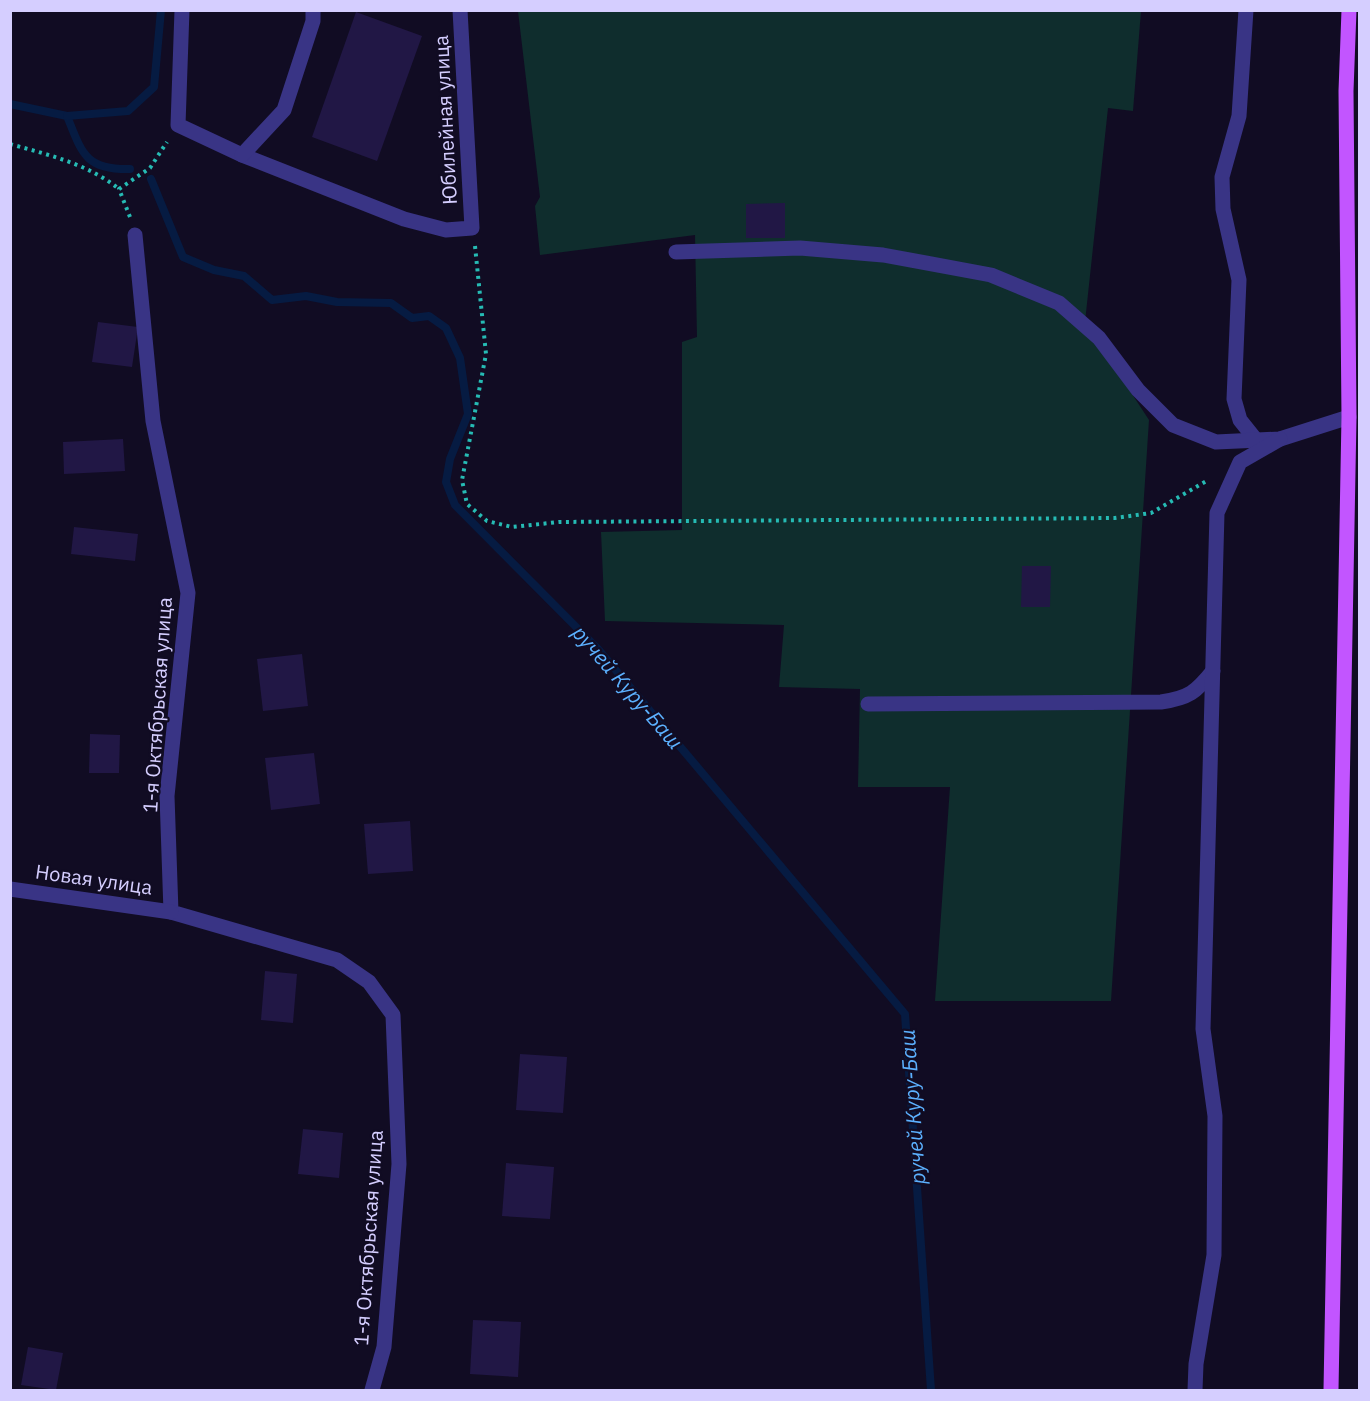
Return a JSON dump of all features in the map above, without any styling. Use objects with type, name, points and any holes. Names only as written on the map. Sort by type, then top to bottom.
[{"type":"main road","points":[[1331,1390],[1348,417],[1346,91],[1349,10]]},
{"type":"street","points":[[182,10],[178,125],[242,155],[404,219],[446,231],[472,228]]},
{"type":"street","points":[[242,155],[284,110],[313,21],[313,10]]},
{"type":"street","name":"Юбилейная улица","points":[[460,10],[472,228]]},
{"type":"street","points":[[1246,10],[1239,116],[1222,177],[1223,209],[1239,280],[1234,399],[1240,420],[1256,440]]},
{"type":"street","name":"1-я Октябрьская улица","points":[[135,235],[153,421],[188,593],[167,796],[171,912],[337,960],[369,982],[393,1015],[399,1164],[384,1347],[372,1390]]},
{"type":"street","points":[[676,252],[800,248],[883,255],[991,275],[1059,303],[1099,338],[1138,390],[1173,425],[1216,442],[1280,439]]},
{"type":"street","points":[[1195,1390],[1196,1364],[1214,1255],[1215,1116],[1203,1029],[1217,513],[1240,462],[1280,439],[1348,417]]},
{"type":"street","points":[[868,704],[1161,702],[1183,699],[1199,688],[1213,671]]},
{"type":"street","name":"Новая улица","points":[[10,889],[171,912]]},
{"type":"path","points":[[119,189],[150,168],[178,125]]},
{"type":"path","points":[[10,144],[73,163],[103,176],[119,189],[135,235]]},
{"type":"path","points":[[472,228],[486,335],[486,354],[462,480],[467,504],[487,521],[512,527],[559,522],[1115,518],[1151,513],[1240,462]]},
{"type":"green space","points":[[518,11],[1141,11],[1133,111],[1108,108],[1085,322],[1149,420],[1111,1001],[935,1001],[950,787],[858,787],[860,689],[779,687],[784,625],[605,621],[601,532],[682,530],[682,342],[697,337],[695,235],[540,255],[535,206],[540,197]]},
{"type":"building","points":[[356,12],[422,36],[377,161],[312,137]]},
{"type":"building","points":[[785,203],[785,238],[746,238],[746,204]]},
{"type":"building","points":[[98,322],[138,327],[132,367],[92,362]]},
{"type":"building","points":[[123,439],[125,471],[64,474],[63,442]]},
{"type":"building","points":[[74,527],[138,534],[135,561],[71,554]]},
{"type":"building","points":[[1022,566],[1051,566],[1050,607],[1021,607]]},
{"type":"building","points":[[302,654],[308,706],[263,711],[257,659]]},
{"type":"building","points":[[90,734],[120,735],[119,773],[89,773]]},
{"type":"building","points":[[314,753],[320,804],[271,810],[265,758]]},
{"type":"building","points":[[410,821],[413,871],[368,874],[364,824]]},
{"type":"building","points":[[265,971],[297,974],[293,1023],[261,1020]]},
{"type":"building","points":[[520,1054],[567,1057],[563,1113],[516,1110]]},
{"type":"building","points":[[303,1129],[343,1133],[339,1178],[298,1174]]},
{"type":"building","points":[[506,1163],[554,1167],[550,1219],[502,1216]]},
{"type":"building","points":[[473,1320],[521,1322],[518,1377],[470,1374]]},
{"type":"building","points":[[28,1347],[63,1353],[56,1390],[21,1385]]},
{"type":"waterway","points":[[67,116],[128,111],[154,87],[161,10]]},
{"type":"waterway","name":"ручей Куру-Баш","points":[[10,104],[67,116],[87,157],[103,166],[130,169]]},
{"type":"waterway","name":"ручей Куру-Баш","points":[[151,179],[183,257],[214,270],[244,276],[272,300],[306,296],[337,302],[391,303],[412,318],[429,316],[446,328],[460,358],[468,414],[450,459],[446,482],[455,505],[598,649],[905,1014],[931,1390]]}]
